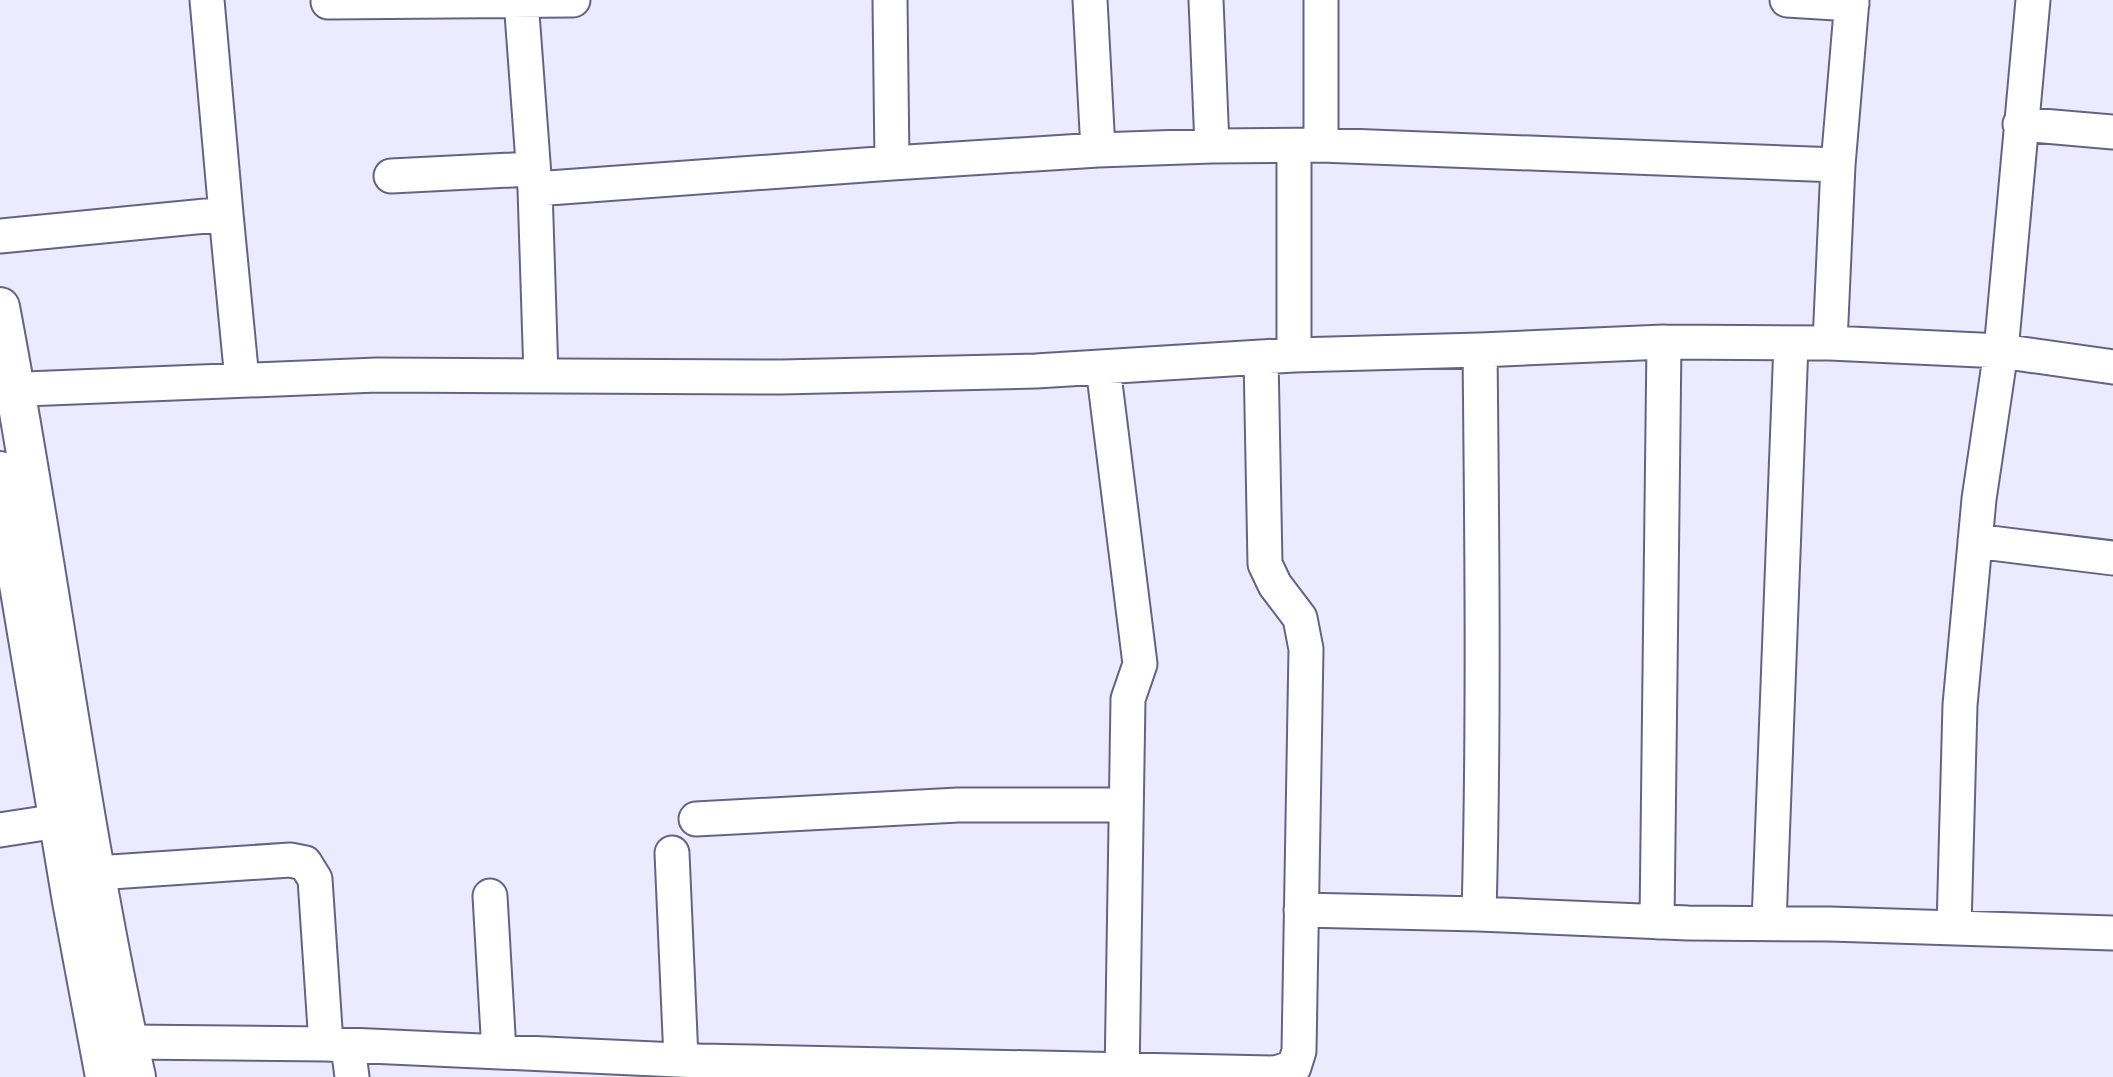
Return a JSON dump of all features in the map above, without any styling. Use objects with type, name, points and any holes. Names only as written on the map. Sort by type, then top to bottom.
[{"type":"street","points":[[207,0],[242,380]]},
{"type":"street","points":[[328,2],[573,0]]},
{"type":"street","points":[[890,0],[892,163]]},
{"type":"street","points":[[1090,0],[1098,150]]},
{"type":"street","points":[[1206,0],[1212,146]]},
{"type":"street","points":[[0,307],[8,389],[132,1059],[499,1052],[693,1066],[1122,1074],[1276,1073],[1294,1067],[1299,1051],[1306,649],[1300,618],[1275,585],[1265,564],[1278,356],[1308,146],[1321,0]]},
{"type":"street","points":[[1787,0],[1852,2],[1838,165],[1830,343]]},
{"type":"street","points":[[1954,928],[1960,705],[1975,541],[2001,351],[2033,0]]},
{"type":"street","points":[[521,1],[533,179],[541,376]]},
{"type":"street","points":[[2020,124],[2113,132]]},
{"type":"street","points":[[391,176],[533,179],[1212,146],[1308,146],[1838,165]]},
{"type":"street","points":[[0,236],[226,214]]},
{"type":"street","points":[[8,389],[377,375],[781,377],[1035,371],[1278,356],[1664,342],[1830,343],[2001,351],[2113,367]]},
{"type":"street","points":[[1657,922],[1664,342]]},
{"type":"street","points":[[1769,923],[1791,343]]},
{"type":"street","points":[[1479,914],[1483,647],[1480,350]]},
{"type":"street","points":[[1103,367],[1140,664],[1128,699],[1122,1074]]},
{"type":"street","points":[[0,476],[104,1077]]},
{"type":"street","points":[[1975,541],[2113,558]]},
{"type":"street","points":[[696,819],[958,805],[1126,805]]},
{"type":"street","points":[[0,830],[58,821]]},
{"type":"street","points":[[672,853],[693,1066]]},
{"type":"street","points":[[96,873],[290,860],[305,863],[316,879],[342,1056]]},
{"type":"street","points":[[490,896],[499,1052]]},
{"type":"street","points":[[1301,910],[2113,933]]}]
